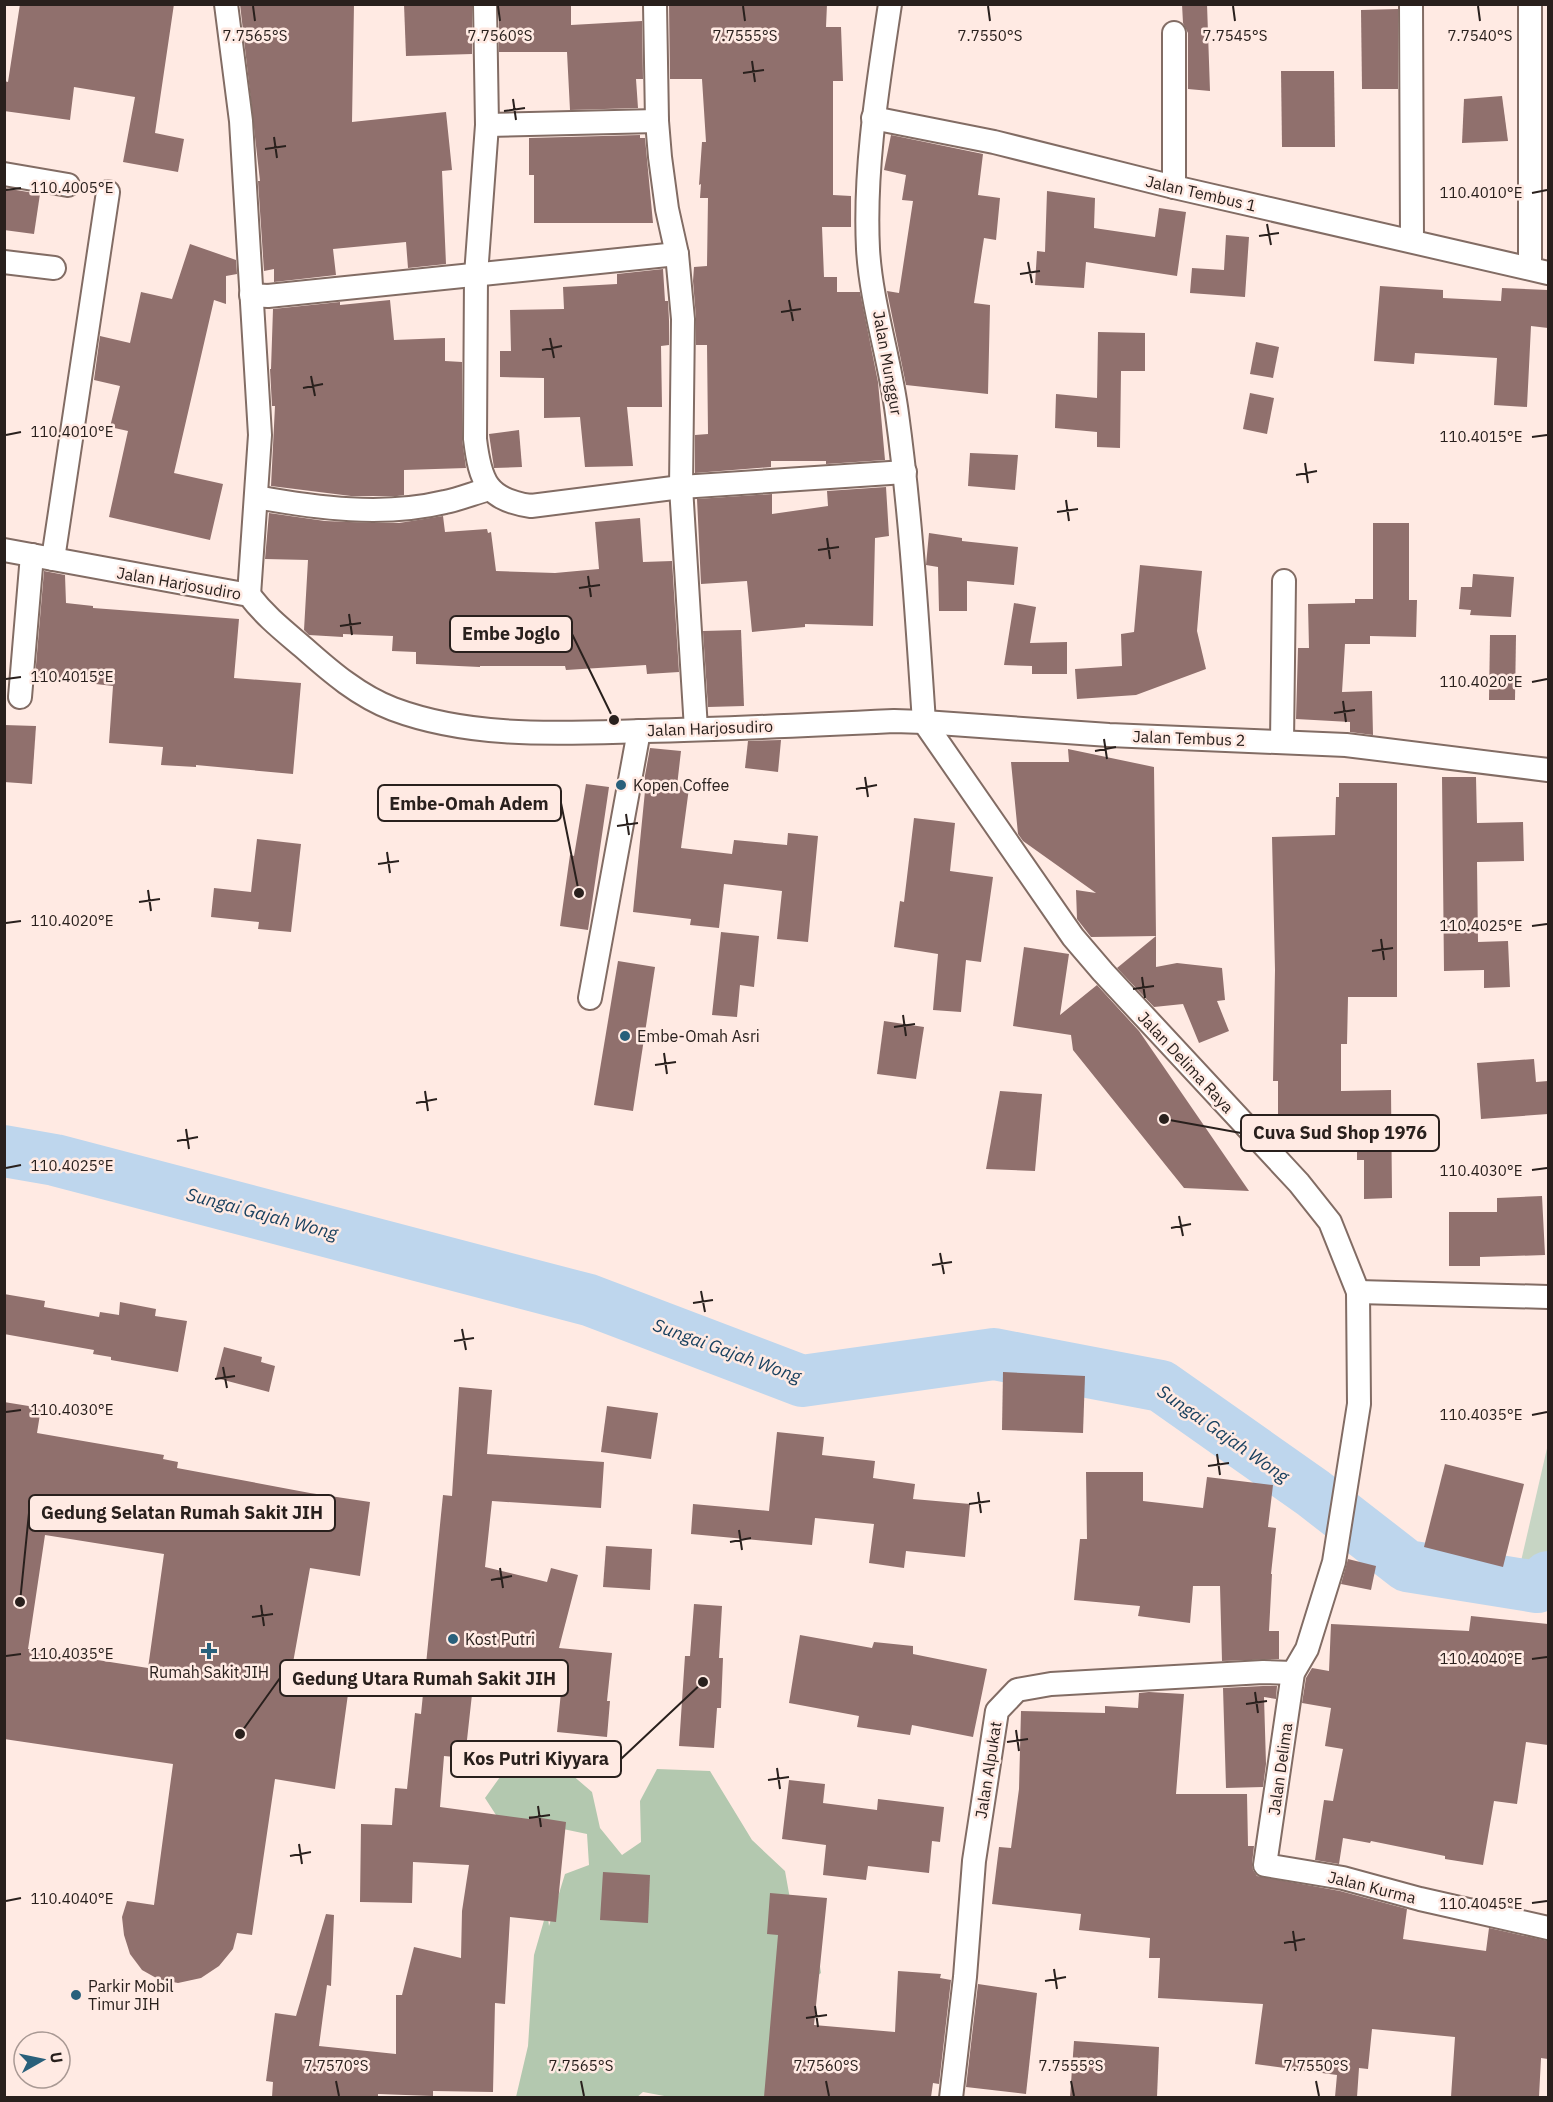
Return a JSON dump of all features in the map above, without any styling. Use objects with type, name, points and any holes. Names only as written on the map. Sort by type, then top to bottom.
[{"type":"street","points":[[226,4],[241,121],[260,435],[249,595]]},
{"type":"street","points":[[485,4],[487,125],[476,275],[475,440],[478,464],[489,489],[507,501],[531,506],[681,487],[905,472]]},
{"type":"street","points":[[655,4],[657,121],[667,209],[677,254],[683,319],[681,487],[696,729]]},
{"type":"street","name":"Jalan Munggur","points":[[890,4],[873,118],[868,250],[896,406],[905,472],[924,722]]},
{"type":"street","points":[[1411,4],[1412,241]]},
{"type":"street","points":[[1530,4],[1539,271]]},
{"type":"street","points":[[1174,33],[1174,187]]},
{"type":"street","name":"Jalan Tembus 1","points":[[873,118],[994,142],[1174,187],[1539,271]]},
{"type":"street","points":[[487,125],[657,121]]},
{"type":"street","points":[[4,174],[68,185]]},
{"type":"street","points":[[20,697],[108,192]]},
{"type":"street","points":[[252,295],[268,296],[677,254]]},
{"type":"street","points":[[4,262],[54,268]]},
{"type":"street","points":[[256,497],[295,504],[377,511],[444,502],[489,489]]},
{"type":"street","name":"Jalan Harjosudiro","points":[[4,550],[249,595],[265,616],[334,675],[364,695],[394,709],[487,731],[562,733],[894,721],[924,722]]},
{"type":"street","points":[[1282,742],[1284,581]]},
{"type":"street","name":"Jalan Tembus 2","points":[[924,722],[1109,735],[1346,745],[1548,770]]},
{"type":"street","name":"Jalan Delima Raya","points":[[924,722],[1073,937],[1299,1183],[1330,1222],[1358,1292],[1359,1404],[1334,1562],[1307,1649],[1293,1673]]},
{"type":"street","points":[[590,998],[639,731]]},
{"type":"street","points":[[1358,1292],[1548,1297]]},
{"type":"street","name":"Jalan Alpukat","points":[[951,2097],[965,1977],[974,1861],[997,1711],[1017,1690],[1051,1683],[1263,1672],[1293,1673]]},
{"type":"street","name":"Jalan Delima","points":[[1266,1864],[1293,1673]]},
{"type":"street","name":"Jalan Kurma","points":[[1266,1864],[1343,1878],[1420,1899],[1548,1928]]},
{"type":"green space","points":[[1548,1444],[1548,1568],[1541,1575],[1519,1570]]},
{"type":"green space","points":[[657,1769],[710,1771],[752,1840],[785,1871],[799,1949],[817,1947],[821,1973],[786,2000],[784,2097],[675,2098],[643,2092],[636,2098],[516,2097],[528,2046],[534,1955],[547,1910],[549,1926],[565,1874],[589,1865],[587,1834],[496,1815],[485,1798],[500,1777],[526,1771],[571,1774],[592,1792],[600,1828],[622,1855],[641,1842],[640,1801]]},
{"type":"building","points":[[20,4],[174,4],[155,133],[184,139],[178,172],[123,162],[135,97],[74,87],[70,120],[4,111],[4,81],[8,82]]},
{"type":"building","points":[[240,4],[354,4],[352,122],[446,112],[452,170],[442,171],[446,264],[408,268],[406,242],[333,249],[336,275],[274,282],[274,269],[264,271],[258,181],[260,181]]},
{"type":"building","points":[[404,4],[472,4],[472,54],[406,56]]},
{"type":"building","points":[[499,4],[571,4],[571,25],[642,21],[643,79],[636,79],[638,108],[570,110],[567,52],[499,52]]},
{"type":"building","points":[[669,4],[827,4],[826,27],[841,27],[843,81],[833,81],[833,195],[851,196],[851,227],[822,227],[824,277],[837,277],[837,292],[860,292],[878,382],[885,460],[826,464],[826,461],[771,461],[771,467],[695,473],[695,435],[708,434],[707,345],[696,345],[693,281],[694,267],[707,266],[708,198],[700,198],[701,184],[699,185],[702,142],[706,142],[702,79],[670,79]]},
{"type":"building","points":[[1182,4],[1207,4],[1210,91],[1188,89],[1188,33],[1183,23]]},
{"type":"building","points":[[1398,9],[1398,89],[1362,89],[1361,10]]},
{"type":"building","points":[[1281,71],[1334,71],[1335,147],[1282,147]]},
{"type":"building","points":[[1502,96],[1508,141],[1462,143],[1464,99]]},
{"type":"building","points":[[640,135],[640,138],[645,138],[653,223],[534,223],[534,175],[529,175],[529,138]]},
{"type":"building","points":[[891,135],[983,154],[978,195],[1000,198],[996,240],[984,238],[974,303],[990,305],[988,394],[906,385],[887,291],[899,293],[913,201],[902,200],[906,175],[884,170]]},
{"type":"building","points":[[4,188],[40,194],[34,234],[4,230]]},
{"type":"building","points":[[1047,191],[1095,198],[1094,228],[1155,237],[1159,208],[1186,212],[1177,276],[1086,262],[1084,288],[1035,285],[1037,251],[1045,252]]},
{"type":"building","points":[[1226,235],[1249,237],[1245,297],[1190,293],[1192,268],[1224,270]]},
{"type":"building","points":[[190,244],[236,260],[237,274],[226,276],[226,304],[214,300],[174,473],[223,484],[210,540],[109,517],[128,431],[110,427],[120,386],[94,380],[100,336],[130,343],[141,292],[172,299]]},
{"type":"building","points":[[663,269],[665,301],[668,301],[669,345],[661,346],[662,407],[627,407],[633,466],[585,467],[580,417],[544,418],[544,378],[500,377],[500,351],[511,351],[510,310],[564,309],[563,287],[617,284],[617,274]]},
{"type":"building","points":[[1380,286],[1443,290],[1443,298],[1501,301],[1502,288],[1548,290],[1548,328],[1531,326],[1527,407],[1494,405],[1497,358],[1415,353],[1414,364],[1374,361]]},
{"type":"building","points":[[390,300],[394,340],[445,338],[445,361],[462,362],[462,439],[466,468],[404,470],[404,495],[397,496],[351,496],[271,486],[275,406],[272,406],[270,369],[273,309],[340,302],[340,305]]},
{"type":"building","points":[[1098,332],[1145,333],[1145,371],[1121,371],[1120,448],[1097,447],[1097,432],[1055,428],[1056,394],[1097,398]]},
{"type":"building","points":[[1256,342],[1279,347],[1273,378],[1250,374]]},
{"type":"building","points":[[1250,393],[1274,398],[1267,434],[1243,429]]},
{"type":"building","points":[[519,430],[522,467],[494,468],[489,434]]},
{"type":"building","points":[[970,453],[1018,455],[1015,490],[968,486]]},
{"type":"building","points":[[886,487],[889,536],[875,538],[873,626],[805,624],[805,627],[752,632],[747,581],[701,584],[697,499],[772,494],[772,514],[828,506],[827,491]]},
{"type":"building","points":[[269,513],[325,521],[374,523],[399,523],[443,516],[445,532],[487,529],[488,533],[491,532],[496,571],[555,573],[599,569],[595,522],[640,518],[643,562],[672,561],[679,672],[647,674],[646,665],[566,670],[565,666],[480,667],[416,664],[416,652],[392,651],[393,636],[309,635],[304,630],[308,560],[265,559]]},
{"type":"building","points":[[1373,523],[1409,523],[1409,600],[1417,600],[1416,637],[1370,636],[1370,644],[1345,644],[1342,692],[1372,691],[1373,735],[1350,732],[1350,722],[1296,719],[1298,648],[1309,648],[1308,604],[1355,603],[1355,599],[1373,599]]},
{"type":"building","points":[[929,533],[962,538],[962,541],[1018,547],[1014,585],[967,581],[967,611],[939,611],[938,567],[926,565]]},
{"type":"building","points":[[1140,565],[1202,571],[1197,631],[1206,669],[1136,695],[1077,699],[1075,669],[1122,666],[1121,634],[1134,632]]},
{"type":"building","points":[[44,571],[65,575],[66,603],[93,606],[93,608],[239,619],[234,678],[301,683],[293,774],[196,765],[196,767],[161,765],[163,747],[109,743],[113,686],[35,677]]},
{"type":"building","points":[[1473,574],[1514,577],[1511,617],[1470,615],[1471,610],[1459,609],[1461,587],[1472,587]]},
{"type":"building","points":[[1014,603],[1036,607],[1030,643],[1067,642],[1067,674],[1032,674],[1032,666],[1004,665]]},
{"type":"building","points":[[741,630],[744,706],[708,707],[703,631]]},
{"type":"building","points":[[1490,635],[1516,635],[1515,700],[1489,700]]},
{"type":"building","points":[[4,725],[36,726],[32,784],[4,782]]},
{"type":"building","points":[[781,740],[778,772],[745,768],[748,741]]},
{"type":"building","points":[[650,748],[681,751],[677,786],[689,788],[681,848],[732,854],[734,840],[787,845],[788,833],[818,836],[808,942],[777,939],[782,891],[724,884],[719,928],[690,925],[691,919],[633,912],[646,781],[644,781]]},
{"type":"building","points":[[1068,749],[1154,767],[1156,936],[1091,937],[1077,919],[1076,890],[1096,893],[1023,841],[1018,834],[1011,762],[1069,762]]},
{"type":"building","points":[[1442,777],[1476,777],[1477,823],[1523,822],[1524,861],[1477,862],[1478,942],[1508,941],[1510,987],[1484,988],[1484,970],[1444,971]]},
{"type":"building","points":[[1339,783],[1397,783],[1397,997],[1348,997],[1347,1044],[1341,1044],[1341,1091],[1391,1090],[1392,1198],[1364,1199],[1364,1160],[1357,1160],[1357,1149],[1286,1149],[1278,1140],[1278,1081],[1273,1081],[1275,970],[1272,837],[1335,835],[1336,797],[1339,797]]},
{"type":"building","points":[[586,784],[609,787],[588,930],[560,926],[570,855],[574,856]]},
{"type":"building","points":[[914,818],[955,823],[950,871],[993,877],[981,962],[966,960],[961,1012],[933,1010],[938,954],[894,947],[900,901],[904,902]]},
{"type":"building","points":[[257,839],[301,844],[291,932],[258,929],[259,922],[211,917],[214,888],[251,892]]},
{"type":"building","points":[[721,932],[759,936],[754,987],[740,985],[737,1017],[712,1015]]},
{"type":"building","points":[[1156,936],[1156,967],[1177,963],[1222,968],[1225,1000],[1217,1001],[1229,1031],[1199,1043],[1183,1004],[1154,1007],[1117,968]]},
{"type":"building","points":[[1024,947],[1069,954],[1060,1015],[1097,985],[1139,1031],[1249,1191],[1184,1188],[1073,1050],[1071,1035],[1013,1026]]},
{"type":"building","name":"Embe-Omah Asri","points":[[618,961],[655,967],[633,1111],[594,1105]]},
{"type":"building","points":[[884,1021],[924,1027],[916,1079],[877,1074]]},
{"type":"building","points":[[1534,1059],[1536,1082],[1548,1081],[1548,1114],[1481,1119],[1477,1063]]},
{"type":"building","points":[[1000,1091],[1042,1094],[1035,1171],[986,1169]]},
{"type":"building","points":[[1542,1196],[1545,1255],[1480,1257],[1480,1266],[1449,1266],[1449,1212],[1497,1212],[1497,1198]]},
{"type":"building","points":[[4,1294],[45,1301],[44,1307],[99,1317],[100,1312],[119,1315],[120,1302],[156,1309],[155,1316],[187,1321],[178,1372],[111,1360],[111,1357],[93,1354],[94,1350],[4,1334]]},
{"type":"building","points":[[224,1347],[262,1357],[261,1362],[275,1366],[269,1392],[216,1378]]},
{"type":"building","points":[[1003,1372],[1085,1376],[1083,1433],[1002,1430]]},
{"type":"building","points":[[459,1387],[492,1390],[487,1454],[604,1462],[601,1508],[492,1501],[485,1567],[547,1582],[551,1568],[578,1575],[559,1648],[612,1653],[607,1701],[610,1701],[607,1737],[557,1732],[563,1672],[475,1667],[465,1758],[444,1756],[440,1807],[566,1822],[556,1922],[510,1917],[505,2004],[495,2003],[493,2092],[433,2091],[433,2096],[378,2094],[378,2097],[272,2097],[273,2082],[266,2081],[275,2013],[296,2016],[326,1914],[334,1915],[331,1986],[327,1985],[319,2046],[396,2054],[396,1995],[402,1995],[414,1947],[461,1958],[462,1911],[469,1865],[413,1862],[412,1903],[360,1902],[361,1824],[392,1825],[395,1788],[407,1789],[415,1713],[421,1714],[443,1495],[452,1496]]},
{"type":"building","points":[[4,1402],[41,1408],[37,1433],[164,1455],[163,1459],[178,1462],[177,1468],[370,1502],[360,1576],[310,1568],[289,1685],[348,1694],[335,1789],[275,1779],[252,1935],[237,1933],[233,1949],[219,1966],[201,1978],[178,1983],[158,1979],[142,1970],[130,1954],[124,1935],[122,1917],[127,1901],[154,1905],[173,1764],[4,1739]],"holes":[[[45,1535],[164,1554],[148,1668],[28,1649]]]},
{"type":"building","points":[[607,1406],[658,1413],[651,1459],[601,1452]]},
{"type":"building","points":[[777,1432],[824,1437],[822,1455],[875,1461],[873,1478],[915,1484],[913,1499],[970,1504],[965,1557],[906,1551],[904,1568],[869,1563],[874,1524],[815,1518],[812,1545],[691,1534],[693,1504],[769,1511]]},
{"type":"building","points":[[1445,1464],[1524,1484],[1503,1567],[1424,1547]]},
{"type":"building","points":[[1086,1472],[1143,1472],[1143,1501],[1203,1508],[1207,1477],[1273,1485],[1268,1527],[1276,1528],[1271,1574],[1269,1631],[1279,1631],[1279,1659],[1222,1661],[1220,1586],[1193,1586],[1190,1623],[1138,1616],[1140,1606],[1074,1600],[1080,1539],[1087,1539]]},
{"type":"building","points":[[606,1546],[652,1549],[650,1590],[603,1587]]},
{"type":"building","points":[[1348,1559],[1376,1566],[1371,1590],[1341,1584]]},
{"type":"building","points":[[694,1604],[722,1606],[719,1658],[723,1658],[721,1708],[717,1708],[714,1748],[679,1746],[685,1656],[690,1656]]},
{"type":"building","points":[[1471,1616],[1548,1624],[1548,1745],[1526,1742],[1517,1804],[1494,1801],[1483,1865],[1445,1859],[1445,1856],[1371,1841],[1370,1843],[1343,1838],[1339,1864],[1315,1860],[1324,1800],[1333,1801],[1343,1749],[1325,1746],[1331,1708],[1302,1703],[1306,1678],[1312,1668],[1329,1671],[1331,1624],[1469,1631]]},
{"type":"building","points":[[800,1635],[872,1648],[874,1642],[913,1646],[913,1654],[987,1669],[973,1737],[912,1725],[910,1735],[857,1727],[859,1716],[789,1703]]},
{"type":"building","points":[[1277,1686],[1276,1699],[1264,1697],[1266,1764],[1263,1787],[1226,1788],[1223,1688]]},
{"type":"building","points":[[1139,1693],[1184,1694],[1176,1794],[1247,1794],[1248,1846],[1254,1846],[1252,1864],[1257,1876],[1340,1891],[1407,1909],[1403,1939],[1486,1951],[1489,1928],[1548,1941],[1548,2059],[1541,2058],[1539,2097],[1451,2097],[1455,2037],[1372,2029],[1368,2069],[1359,2068],[1357,2097],[1335,2097],[1337,2075],[1255,2064],[1263,2004],[1158,1998],[1160,1958],[1149,1958],[1150,1938],[1079,1930],[1081,1914],[992,1904],[999,1847],[1011,1848],[1019,1789],[1021,1711],[1105,1713],[1105,1706],[1138,1708]]},
{"type":"building","points":[[789,1780],[825,1784],[823,1803],[877,1810],[878,1799],[944,1807],[940,1842],[932,1841],[929,1873],[868,1866],[866,1880],[823,1875],[826,1845],[782,1839]]},
{"type":"building","points":[[603,1872],[650,1875],[648,1923],[600,1920]]},
{"type":"building","points":[[770,1893],[827,1898],[814,2025],[895,2032],[898,1971],[941,1974],[940,1978],[951,1980],[939,2084],[933,2083],[931,2097],[764,2097],[778,1935],[767,1934]]},
{"type":"building","points":[[978,1984],[1037,1993],[1026,2094],[966,2087]]},
{"type":"building","points":[[1074,2041],[1159,2047],[1157,2097],[1070,2097]]},
{"type":"waterway","name":"Sungai Gajah Wong","points":[[4,1151],[55,1160],[589,1300],[802,1381],[994,1354],[1161,1386],[1313,1493],[1407,1566],[1537,1587],[1548,1577]]},
{"type":"place","name":"Embe Joglo","points":[[614,720]]},
{"type":"place","name":"Kopen Coffee","points":[[621,785]]},
{"type":"place","name":"Embe-Omah Adem","points":[[579,893]]},
{"type":"place","name":"Embe-Omah Asri","points":[[625,1036]]},
{"type":"place","name":"Cuva Sud Shop 1976","points":[[1164,1119]]},
{"type":"place","name":"Gedung Selatan Rumah Sakit JIH","points":[[20,1602]]},
{"type":"place","name":"Kost Putri","points":[[453,1639]]},
{"type":"place","name":"Rumah Sakit JIH","points":[[209,1651]]},
{"type":"place","name":"Kos Putri Kiyyara","points":[[703,1682]]},
{"type":"place","name":"Gedung Utara Rumah Sakit JIH","points":[[240,1734]]},
{"type":"place","name":"Parkir Mobil Timur JIH","points":[[76,1995]]}]
